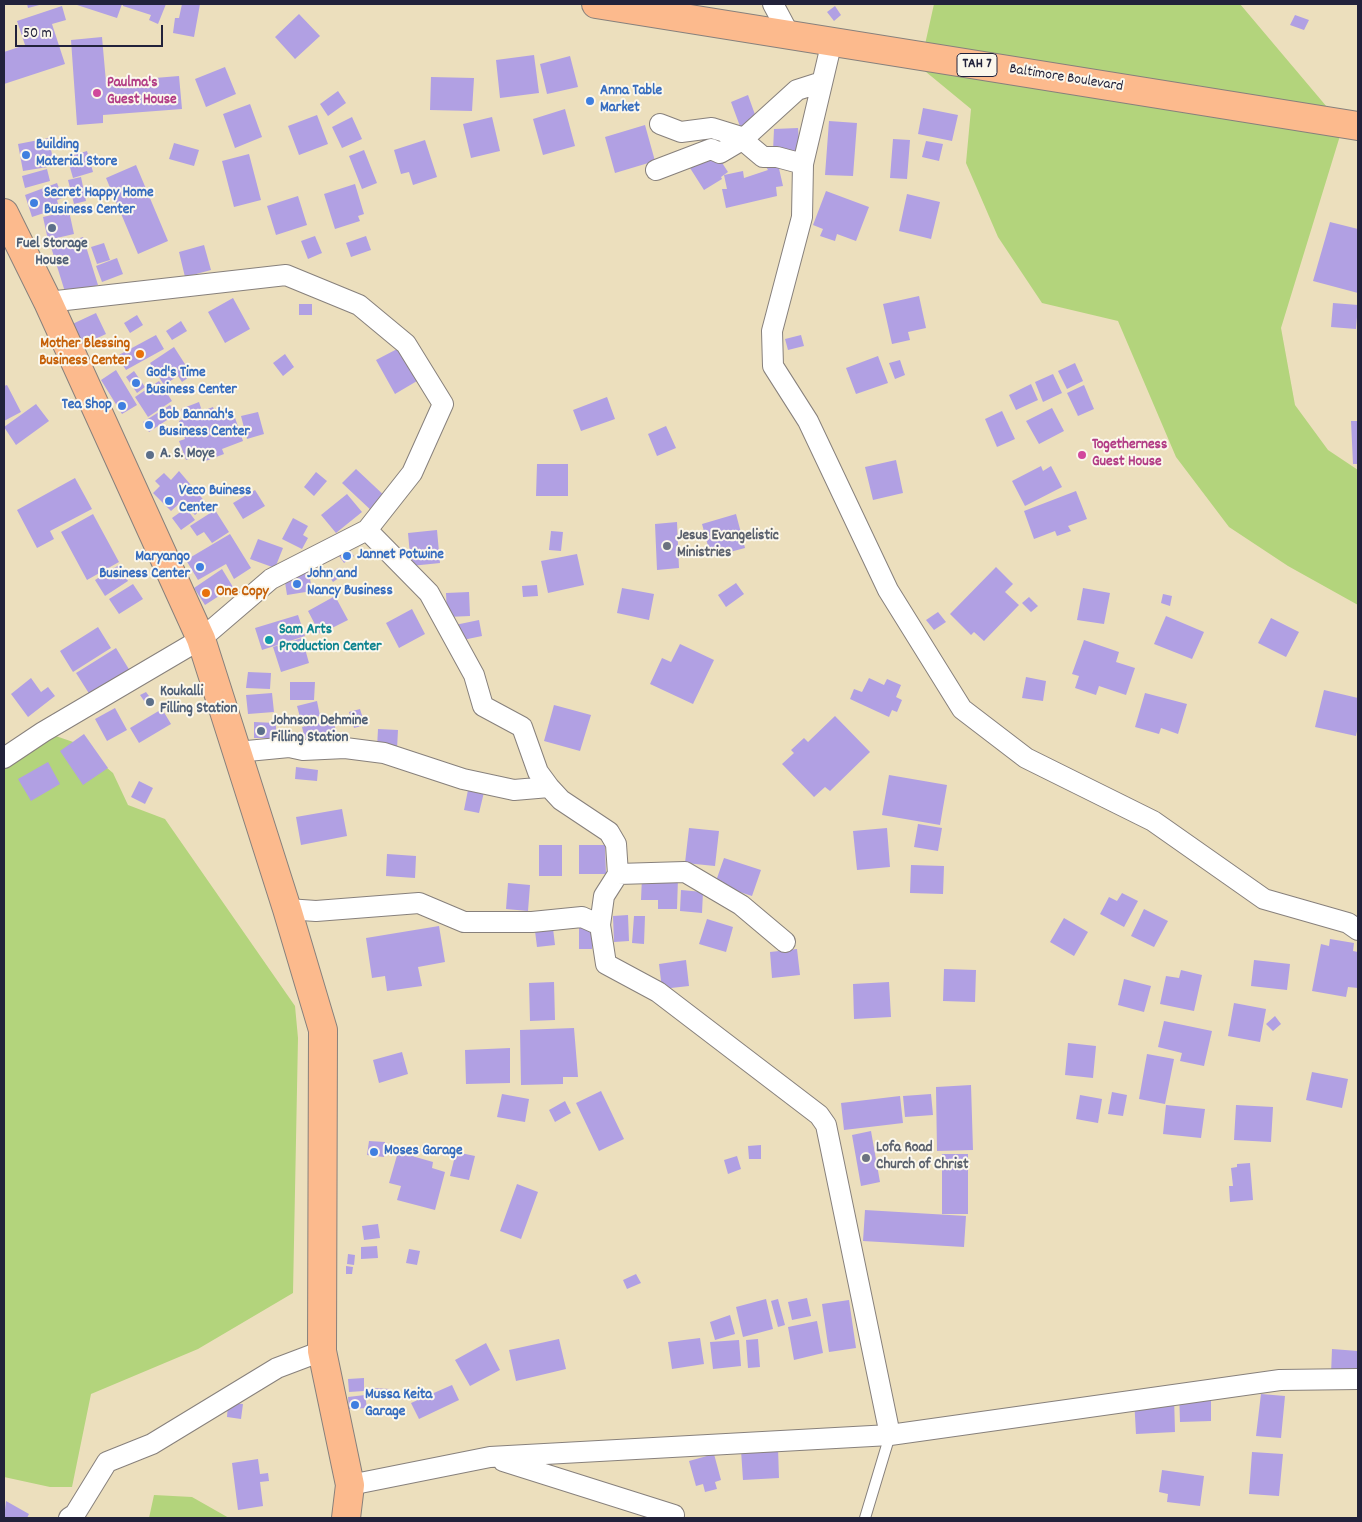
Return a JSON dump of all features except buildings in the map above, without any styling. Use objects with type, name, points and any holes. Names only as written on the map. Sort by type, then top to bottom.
[{"type":"main road","name":"Baltimore Boulevard","points":[[596,4],[1358,126]]},
{"type":"main road","points":[[4,213],[48,302],[201,639],[287,909],[323,1030],[322,1352],[350,1485],[346,1518]]},
{"type":"street","points":[[773,4],[789,34]]},
{"type":"street","points":[[832,41],[802,164],[802,217],[772,331],[773,366],[808,421],[888,590],[962,709],[1026,758],[1153,821],[1264,899],[1348,922],[1358,930]]},
{"type":"street","points":[[656,170],[711,149],[720,153],[742,140],[797,90],[822,82]]},
{"type":"street","points":[[660,124],[681,132],[712,128],[738,136],[763,157],[777,157],[802,164]]},
{"type":"street","points":[[4,758],[44,732],[201,639],[271,579],[367,530],[412,474],[443,404],[406,344],[358,305],[286,275],[48,302]]},
{"type":"street","points":[[367,530],[429,593],[474,675],[483,706],[522,727],[538,772],[549,787],[561,800],[609,832],[616,844],[618,874],[604,896],[600,925],[606,964],[658,992],[819,1115],[826,1125],[890,1435]]},
{"type":"street","points":[[237,752],[289,746],[303,750],[345,748],[384,753],[463,779],[514,790],[549,787]]},
{"type":"street","points":[[618,874],[685,872],[741,906],[785,942]]},
{"type":"street","points":[[287,909],[316,911],[419,903],[464,922],[532,922],[582,917],[600,925]]},
{"type":"street","points":[[69,1518],[75,1514],[107,1462],[152,1444],[278,1368],[322,1352]]},
{"type":"street","points":[[350,1485],[490,1457],[890,1435],[1280,1380],[1358,1379]]},
{"type":"street","points":[[490,1457],[675,1517]]},
{"type":"lane","points":[[865,1518],[890,1435]]},
{"type":"green space","points":[[934,4],[1240,4],[1343,126],[1281,328],[1295,405],[1328,450],[1358,470],[1358,605],[1288,566],[1229,527],[1176,457],[1118,321],[1042,303],[998,237],[966,163],[971,109],[920,67]]},
{"type":"green space","points":[[47,733],[79,744],[113,773],[128,805],[165,819],[295,1006],[298,1038],[293,1293],[198,1349],[91,1394],[72,1487],[50,1487],[4,1477],[4,761]]},
{"type":"green space","points":[[154,1495],[192,1497],[229,1518],[149,1518]]},
{"type":"place","name":"Paulma's Guest House","points":[[97,93]]},
{"type":"place","name":"Anna Table Market","points":[[590,101]]},
{"type":"place","name":"Building Material Store","points":[[26,155]]},
{"type":"place","name":"Secret Happy Home Business Center","points":[[34,203]]},
{"type":"place","name":"Fuel Storage House","points":[[52,228]]},
{"type":"place","name":"Mother Blessing Business Center","points":[[140,354]]},
{"type":"place","name":"God's Time Business Center","points":[[136,383]]},
{"type":"place","name":"Tea Shop","points":[[122,406]]},
{"type":"place","name":"Bob Bannah's Business Center","points":[[149,425]]},
{"type":"place","name":"A. S. Moye","points":[[150,455]]},
{"type":"place","name":"Togetherness Guest House","points":[[1082,455]]},
{"type":"place","name":"Veco Buiness Center","points":[[169,501]]},
{"type":"place","name":"Jesus Evangelistic Ministries","points":[[667,546]]},
{"type":"place","name":"Jannet Potwine","points":[[347,556]]},
{"type":"place","name":"Maryango Business Center","points":[[200,567]]},
{"type":"place","name":"John and Nancy Business","points":[[297,584]]},
{"type":"place","name":"One Copy","points":[[206,593]]},
{"type":"place","name":"Sam Arts Production Center","points":[[269,640]]},
{"type":"place","name":"Koukalli Filling Station","points":[[150,702]]},
{"type":"place","name":"Johnson Dehmine Filling Station","points":[[261,731]]},
{"type":"place","name":"Moses Garage","points":[[374,1152]]},
{"type":"place","name":"Lofa Road Church of Christ","points":[[866,1158]]},
{"type":"place","name":"Mussa Keita Garage","points":[[355,1405]]}]
